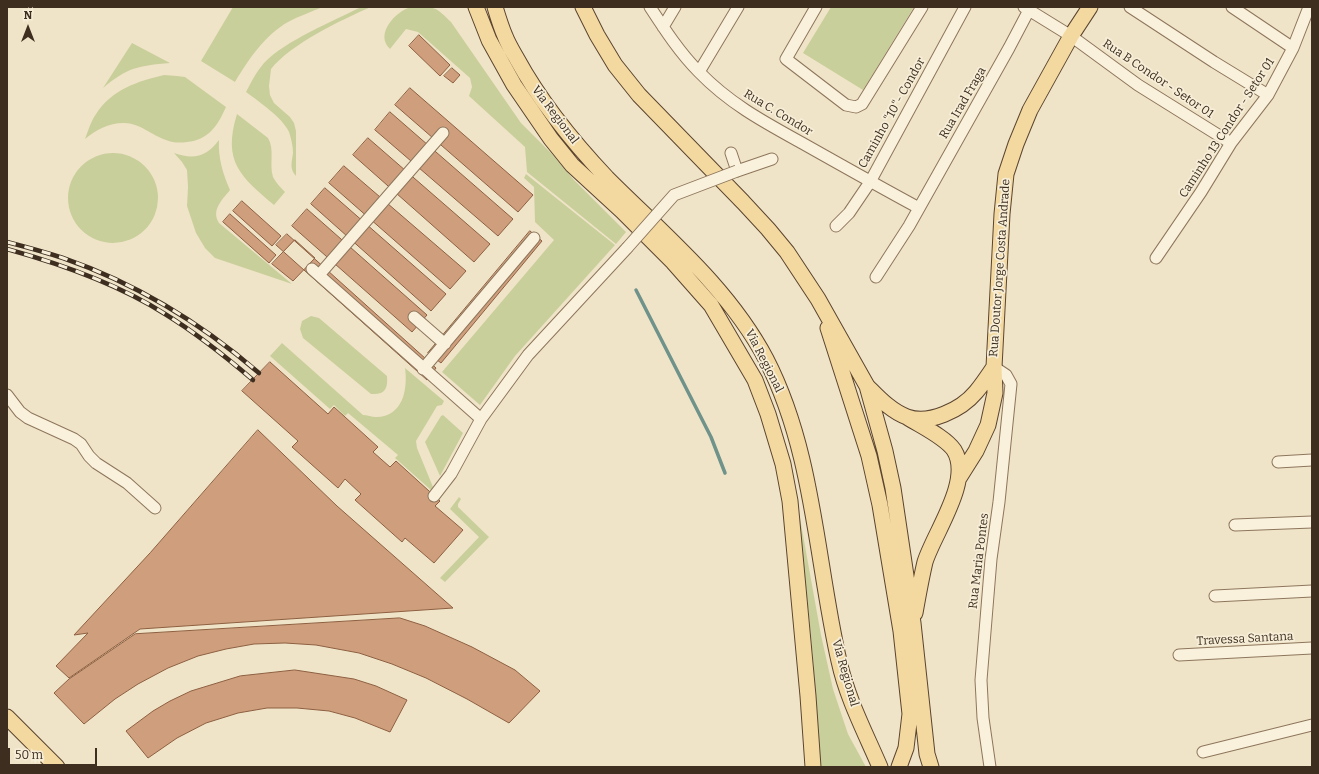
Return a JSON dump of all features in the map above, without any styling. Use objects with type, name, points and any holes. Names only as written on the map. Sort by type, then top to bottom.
[{"type":"main road","points":[[476,7],[489,40],[511,79],[551,139],[572,164],[673,262],[711,305],[755,380],[768,414],[783,464],[790,501],[813,767]]},
{"type":"main road","name":"Via Regional","points":[[495,7],[506,38],[526,77],[548,109],[575,143],[606,176],[713,283],[742,321],[766,359],[789,412],[804,469],[839,663],[853,706],[880,767]]},
{"type":"main road","points":[[583,7],[597,35],[615,65],[639,95],[689,145],[768,229],[791,257],[818,299],[867,386],[886,450],[894,488],[913,623],[927,754],[931,767]]},
{"type":"main road","name":"Rua Doutor Jorge Costa Andrade","points":[[867,386],[894,410],[907,417],[927,419],[944,414],[961,405],[975,393],[994,368],[1002,214],[1006,174],[1030,110],[1071,36],[1090,7]]},
{"type":"main road","points":[[818,299],[869,456],[880,505],[900,623],[909,698],[909,730],[906,748],[899,767]]},
{"type":"main road","points":[[913,623],[926,561],[953,498],[959,478],[976,451],[988,425],[995,393],[994,368]]},
{"type":"main road","points":[[768,414],[804,469]]},
{"type":"main road","points":[[907,417],[947,442],[955,451],[959,463],[959,478]]},
{"type":"main road","points":[[7,717],[57,767]]},
{"type":"street","name":"Rua C. Condor","points":[[650,7],[663,27],[699,72],[752,116],[919,208]]},
{"type":"street","points":[[663,27],[675,7]]},
{"type":"street","points":[[699,72],[738,7]]},
{"type":"street","points":[[816,7],[786,59],[846,105],[856,107],[862,104],[922,7]]},
{"type":"street","name":"Caminho \"10\"- Condor","points":[[836,226],[849,213],[870,182],[965,7]]},
{"type":"street","points":[[1130,7],[1214,62],[1268,94]]},
{"type":"street","points":[[1232,7],[1293,48]]},
{"type":"street","name":"Caminho 13 Condor - Setor 01","points":[[1156,258],[1201,192],[1230,143],[1268,94],[1293,48],[1308,7]]},
{"type":"street","name":"Rua B Condor - Setor 01","points":[[1026,9],[1071,36],[1138,85],[1230,143]]},
{"type":"street","name":"Rua Irad Fraga","points":[[876,277],[909,226],[992,79],[1026,9]]},
{"type":"street","points":[[443,134],[316,272],[423,369],[481,419]]},
{"type":"street","points":[[731,153],[737,171]]},
{"type":"street","points":[[434,496],[451,474],[481,419],[528,355],[674,195],[772,159]]},
{"type":"street","points":[[423,369],[534,238]]},
{"type":"street","points":[[414,317],[445,344]]},
{"type":"street","name":"Rua Maria Pontes","points":[[990,767],[983,718],[981,680],[991,558],[999,502],[1011,384],[1006,375],[994,368]]},
{"type":"street","points":[[7,396],[20,412],[28,418],[81,444],[88,456],[96,463],[127,483],[155,508]]},
{"type":"street","points":[[1278,462],[1312,460]]},
{"type":"street","points":[[1235,525],[1312,522]]},
{"type":"street","points":[[1215,596],[1312,591]]},
{"type":"street","name":"Travessa Santana","points":[[1179,656],[1312,648]]},
{"type":"street","points":[[1203,752],[1312,725]]},
{"type":"green space","points":[[233,7],[323,7],[280,27],[251,57],[235,82],[201,61]]},
{"type":"green space","points":[[361,7],[371,7],[331,26],[304,42],[280,60],[271,69],[269,86],[270,95],[274,103],[290,117],[294,123],[296,131],[296,176],[292,171],[293,153],[289,132],[270,110],[246,92],[264,63],[273,55],[297,39]]},
{"type":"green space","points":[[411,7],[434,8],[441,12],[451,22],[521,123],[552,154],[574,180],[626,232],[616,244],[527,172],[525,147],[469,96],[472,87],[470,78],[418,32],[406,29],[390,49],[384,37],[389,24],[399,13]]},
{"type":"green space","points":[[831,7],[914,7],[863,90],[803,53]]},
{"type":"green space","points":[[132,43],[170,63],[150,65],[134,69],[120,76],[103,88]]},
{"type":"green space","points":[[164,75],[185,77],[226,107],[220,120],[207,135],[195,141],[182,143],[174,142],[161,138],[135,125],[118,123],[103,128],[85,139],[94,117],[109,99],[135,84]]},
{"type":"green space","points":[[237,114],[268,138],[272,152],[273,177],[285,192],[274,205],[244,177],[233,157],[233,131]]},
{"type":"green space","points":[[219,140],[219,153],[225,178],[230,190],[218,205],[216,214],[219,223],[292,284],[215,258],[205,248],[196,233],[187,206],[187,170],[174,153],[188,156],[199,156],[214,146]]},
{"type":"green space","points":[[113,153],[130,157],[145,166],[154,181],[158,198],[154,215],[145,230],[130,239],[113,243],[96,239],[81,230],[72,215],[68,198],[72,181],[81,166],[96,157]]},
{"type":"green space","points":[[526,174],[615,245],[515,356],[480,405],[442,372],[554,240],[535,222],[534,187],[524,178]]},
{"type":"green space","points":[[311,316],[319,318],[387,376],[385,390],[380,393],[371,394],[303,338],[300,329],[302,321]]},
{"type":"green space","points":[[282,343],[363,415],[376,417],[385,416],[398,407],[402,400],[406,385],[405,368],[444,401],[442,405],[437,406],[416,441],[417,448],[433,487],[431,490],[395,458],[398,455],[348,413],[345,416],[334,405],[330,409],[270,356]]},
{"type":"green space","points":[[443,415],[463,433],[440,476],[425,442]]},
{"type":"green space","points":[[794,485],[821,635],[833,689],[848,734],[866,767],[820,767],[810,626]]},
{"type":"green space","points":[[459,497],[461,499],[458,507],[489,537],[445,582],[440,578],[479,537],[450,509]]},
{"type":"building","points":[[419,35],[450,65],[440,76],[409,46]]},
{"type":"building","points":[[452,68],[460,75],[453,83],[444,76]]},
{"type":"building","points":[[410,88],[533,195],[518,212],[395,105]]},
{"type":"building","points":[[390,112],[513,219],[498,236],[375,130]]},
{"type":"building","points":[[368,138],[490,244],[474,262],[353,155]]},
{"type":"building","points":[[344,166],[466,271],[450,289],[329,183]]},
{"type":"building","points":[[325,188],[446,294],[431,311],[311,204]]},
{"type":"building","points":[[242,201],[281,236],[272,246],[233,211]]},
{"type":"building","points":[[307,209],[427,315],[412,332],[292,226]]},
{"type":"building","points":[[230,214],[276,255],[269,263],[223,222]]},
{"type":"building","points":[[530,231],[542,241],[441,363],[428,353]]},
{"type":"building","points":[[287,234],[436,368],[427,380],[276,245]]},
{"type":"building","points":[[295,240],[315,258],[293,281],[272,264]]},
{"type":"building","points":[[270,362],[328,414],[334,407],[378,447],[373,452],[390,467],[396,461],[440,501],[435,506],[463,530],[434,563],[405,538],[402,542],[355,500],[361,494],[345,479],[338,488],[292,447],[298,441],[242,391]]},
{"type":"building","points":[[258,430],[337,506],[453,608],[140,629],[69,678],[56,666],[88,633],[74,635],[150,553]]},
{"type":"building","points":[[400,618],[425,626],[472,647],[515,670],[540,691],[509,723],[426,678],[392,664],[359,653],[316,645],[285,643],[254,644],[226,649],[198,656],[168,668],[138,684],[115,699],[84,724],[54,693],[69,679],[135,634]]},
{"type":"building","points":[[295,670],[354,679],[376,686],[407,700],[390,732],[355,718],[329,711],[297,708],[267,708],[238,713],[206,723],[177,738],[148,758],[126,731],[153,711],[191,691],[240,676]]},
{"type":"waterway","points":[[636,290],[711,437],[725,473]]},
{"type":"railway","points":[[7,242],[63,258],[116,279],[190,321],[214,337],[259,373]]},
{"type":"railway","points":[[7,249],[48,261],[89,276],[147,303],[177,321],[253,380]]}]
